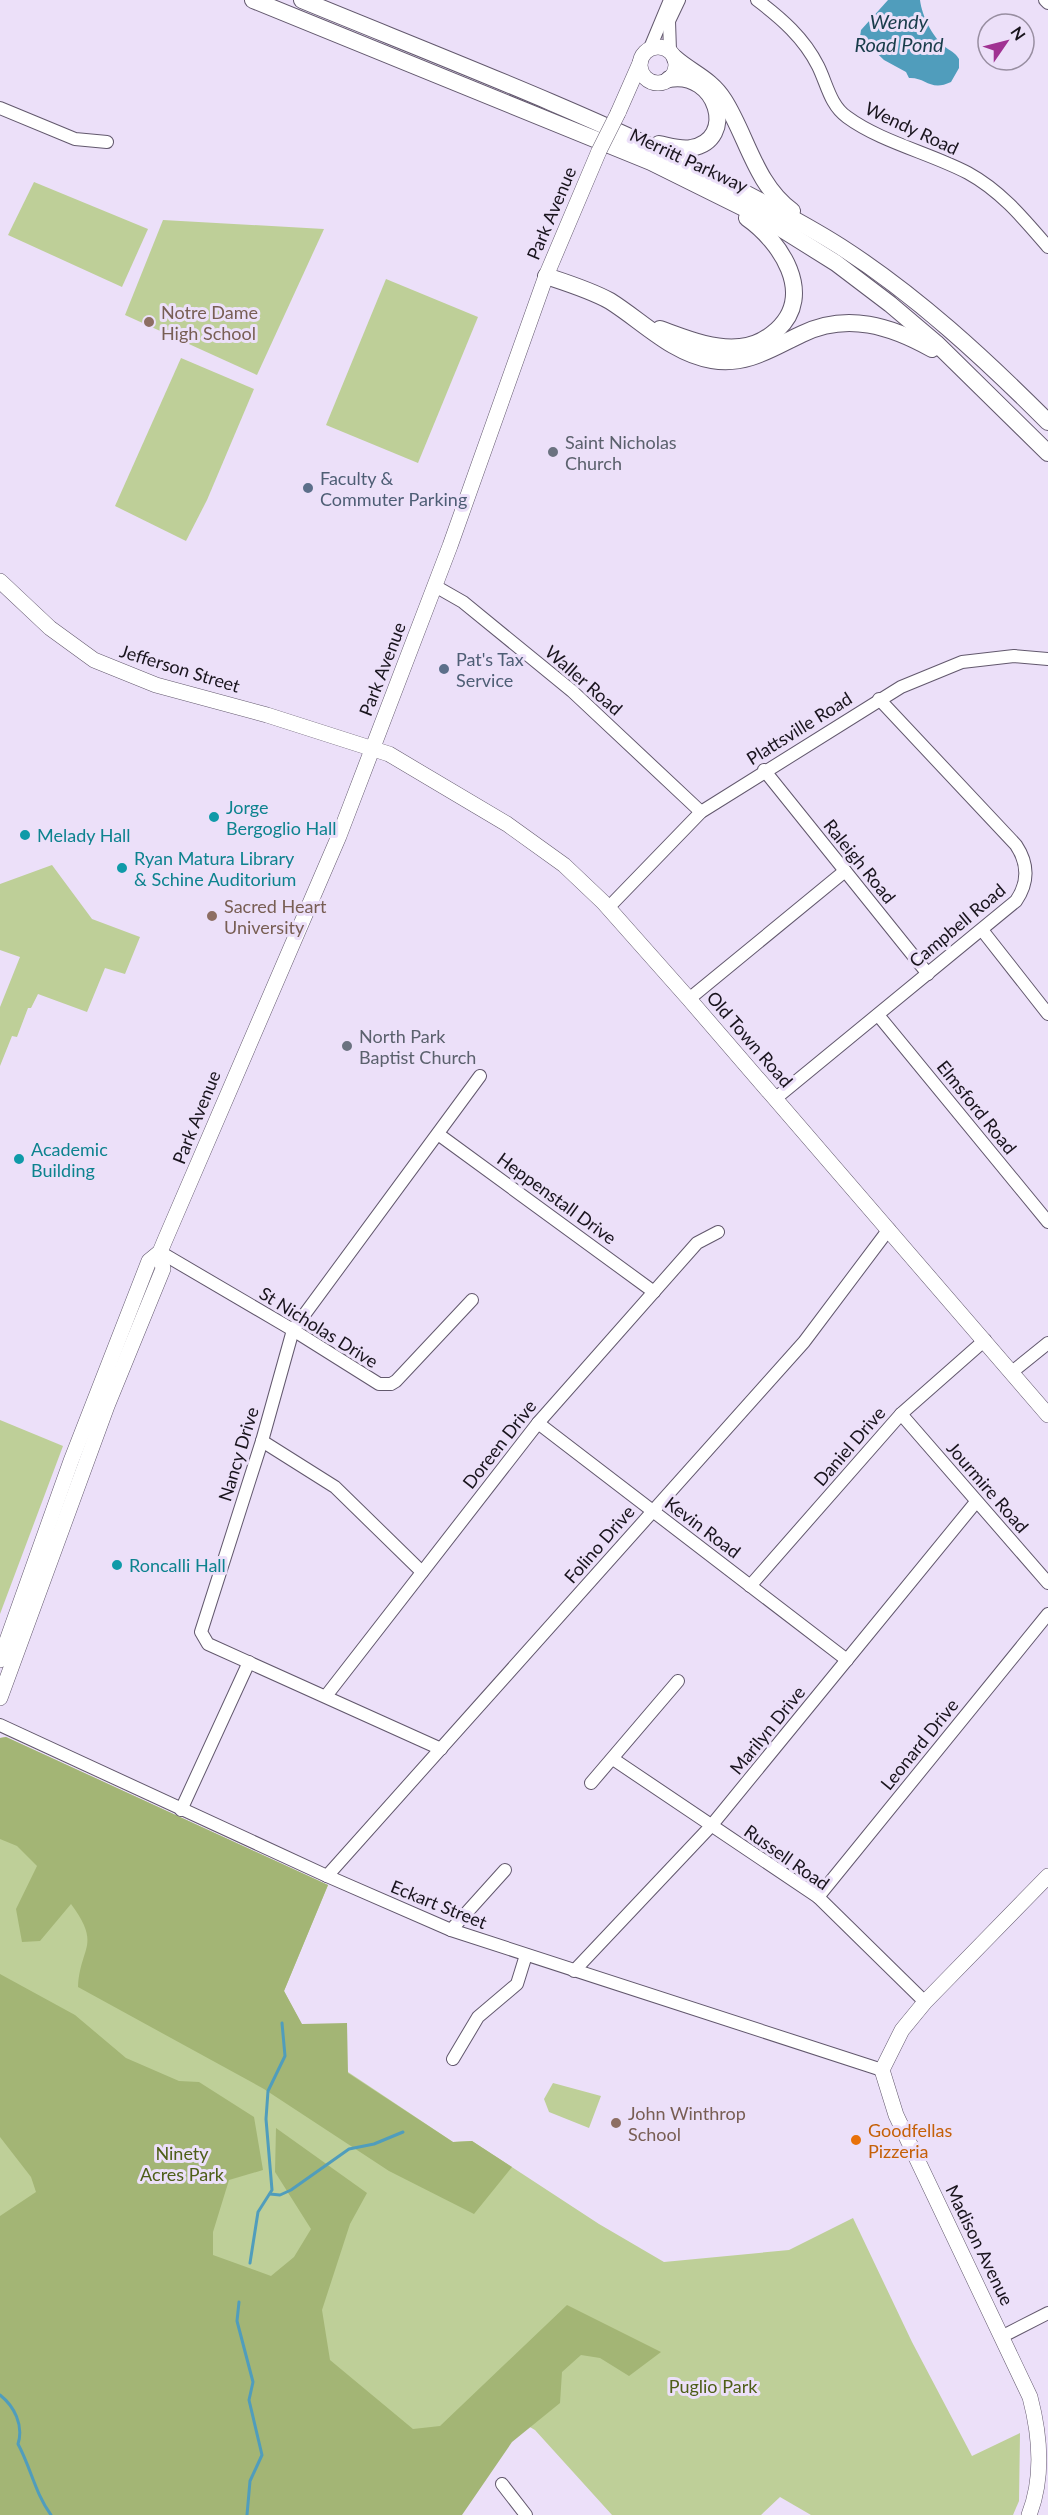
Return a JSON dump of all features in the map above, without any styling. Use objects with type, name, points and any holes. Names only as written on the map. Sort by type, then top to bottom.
[{"type":"highway","name":"Merritt Parkway","points":[[253,0],[553,121],[702,186],[764,218],[836,263],[890,304],[967,373],[1048,453]]},
{"type":"highway","name":"Merritt Parkway","points":[[302,0],[642,142],[772,207],[841,247],[901,289],[980,354],[1048,422]]},
{"type":"highway","points":[[672,55],[712,84],[719,92],[751,159],[780,203],[841,247]]},
{"type":"highway","points":[[642,142],[688,148],[701,145],[710,138],[715,129],[718,118],[716,105],[709,94],[689,79],[669,80]]},
{"type":"highway","points":[[642,322],[708,345],[741,347],[766,339],[780,328],[789,315],[792,307],[793,282],[786,260],[779,249],[755,224],[702,186]]},
{"type":"highway","points":[[546,276],[608,300],[687,353],[712,360],[725,361],[760,355],[802,334],[833,324],[882,326],[906,334],[967,373]]},
{"type":"main road","points":[[660,47],[672,55],[675,70],[669,80],[659,83],[649,81],[641,73],[639,63],[650,48],[660,47]]},
{"type":"main road","name":"Park Avenue","points":[[0,1698],[149,1261],[160,1252],[253,1031],[313,898],[435,586],[546,276],[599,151],[627,96],[639,63]]},
{"type":"main road","name":"Park Avenue","points":[[627,96],[641,82],[649,81]]},
{"type":"main road","name":"Jefferson Street","points":[[0,580],[66,641],[109,667],[156,685],[267,715],[373,748]]},
{"type":"main road","name":"Old Town Road","points":[[373,748],[389,754],[532,840],[585,884],[776,1098],[1048,1415]]},
{"type":"main road","name":"Park Avenue","points":[[0,1660],[79,1461]]},
{"type":"main road","points":[[882,2070],[902,2030],[925,2002],[1048,1876]]},
{"type":"main road","name":"Madison Avenue","points":[[882,2070],[896,2115],[1043,2427],[1038,2480],[1029,2515]]},
{"type":"street","points":[[650,48],[670,0]]},
{"type":"street","points":[[672,55],[667,34],[669,21],[679,0]]},
{"type":"street","name":"Wendy Road","points":[[757,0],[799,37],[818,67],[828,92],[845,116],[967,173],[989,186],[1005,199],[1048,246]]},
{"type":"street","points":[[0,108],[75,139],[107,142]]},
{"type":"street","name":"Waller Road","points":[[435,586],[463,602],[572,691],[701,812]]},
{"type":"street","name":"Plattsville Road","points":[[608,908],[701,812],[879,699],[926,675],[963,662],[1014,656],[1048,659]]},
{"type":"street","name":"Campbell Road","points":[[776,1098],[982,930],[1021,894],[1026,872],[1021,853],[879,699]]},
{"type":"street","name":"Raleigh Road","points":[[764,770],[928,974]]},
{"type":"street","points":[[689,999],[845,871]]},
{"type":"street","points":[[982,930],[1048,1013]]},
{"type":"street","name":"Elmsford Road","points":[[878,1015],[1048,1222]]},
{"type":"street","name":"Nancy Drive","points":[[441,1749],[208,1644],[201,1632],[262,1441],[293,1330],[480,1076]]},
{"type":"street","name":"Heppenstall Drive","points":[[438,1134],[654,1292]]},
{"type":"street","name":"Folino Drive","points":[[327,1876],[804,1342],[889,1229]]},
{"type":"street","name":"Doreen Drive","points":[[326,1696],[538,1423],[698,1243],[718,1232]]},
{"type":"street","name":"St Nicholas Drive","points":[[160,1252],[293,1330],[373,1381],[391,1384],[472,1300]]},
{"type":"street","name":"Daniel Drive","points":[[750,1586],[901,1414],[985,1340]]},
{"type":"street","points":[[1012,1372],[1048,1343]]},
{"type":"street","name":"Jourmire Road","points":[[901,1414],[1048,1583]]},
{"type":"street","name":"Kevin Road","points":[[538,1423],[847,1660]]},
{"type":"street","points":[[262,1441],[335,1487],[422,1572]]},
{"type":"street","name":"Marilyn Drive","points":[[574,1971],[711,1826],[976,1502]]},
{"type":"street","name":"Leonard Drive","points":[[818,1897],[1048,1614]]},
{"type":"street","points":[[181,1810],[249,1662]]},
{"type":"street","points":[[591,1783],[678,1681]]},
{"type":"street","name":"Eckart Street","points":[[0,1725],[181,1810],[451,1930],[882,2070]]},
{"type":"street","name":"Russell Road","points":[[613,1759],[818,1897],[925,2002]]},
{"type":"street","points":[[451,1930],[504,1870]]},
{"type":"street","points":[[453,2059],[478,2017],[517,1984],[526,1955]]},
{"type":"street","points":[[1002,2336],[1048,2313]]},
{"type":"street","points":[[502,2484],[526,2515]]},
{"type":"green space","points":[[34,182],[148,229],[122,287],[8,235]]},
{"type":"green space","points":[[163,220],[324,229],[257,375],[125,315]]},
{"type":"green space","points":[[386,279],[478,317],[418,463],[326,425]]},
{"type":"green space","points":[[181,358],[254,389],[207,500],[186,541],[115,506]]},
{"type":"green space","points":[[52,865],[92,919],[140,937],[125,974],[105,968],[87,1012],[38,994],[31,1008],[28,1008],[17,1037],[12,1036],[0,1066],[0,1007],[20,957],[0,950],[0,884]]},
{"type":"green space","points":[[0,1420],[63,1446],[0,1614]]},
{"type":"green space","name":"Ninety Acres Park","points":[[6,1737],[328,1885],[284,1991],[302,2025],[348,2072],[453,2142],[472,2141],[599,2224],[664,2262],[789,2250],[853,2218],[912,2342],[972,2456],[1020,2433],[1019,2501],[1013,2515],[811,2515],[780,2497],[761,2515],[612,2515],[535,2430],[509,2415],[0,2515],[0,1738]]},
{"type":"green space","points":[[6,1737],[328,1885],[284,1991],[302,2024],[347,2023],[348,2073],[453,2142],[472,2141],[512,2167],[474,2214],[389,2171],[264,2089],[78,1987],[87,1938],[80,1918],[71,1904],[40,1941],[22,1942],[16,1909],[37,1866],[17,1846],[0,1839],[0,1738]]},
{"type":"green space","points":[[0,1974],[75,2015],[126,2058],[179,2081],[199,2082],[254,2117],[263,2170],[229,2180],[213,2232],[213,2255],[271,2276],[294,2257],[311,2229],[275,2172],[276,2128],[367,2193],[350,2224],[322,2310],[330,2360],[413,2429],[440,2426],[567,2305],[661,2352],[629,2376],[600,2358],[581,2355],[562,2372],[560,2403],[512,2442],[462,2515],[0,2515],[0,2216],[36,2192],[31,2177],[0,2137]]},
{"type":"green space","points":[[553,2083],[601,2096],[589,2128],[549,2112],[544,2099]]},
{"type":"water","name":"Wendy Road Pond","points":[[888,0],[920,0],[928,25],[940,42],[959,59],[959,68],[951,82],[944,85],[933,85],[909,78],[906,72],[884,60],[860,37],[861,30]]},
{"type":"waterway","points":[[250,2263],[258,2212],[272,2190],[266,2119],[268,2091],[285,2056],[282,2023]]},
{"type":"waterway","points":[[270,2194],[280,2195],[291,2190],[349,2149],[374,2144],[403,2132]]},
{"type":"waterway","points":[[239,2302],[237,2321],[253,2382],[249,2400],[262,2455],[250,2481],[247,2515]]},
{"type":"waterway","points":[[0,2395],[10,2405],[19,2423],[18,2444],[41,2498],[51,2515]]},
{"type":"place","name":"Notre Dame High School","points":[[149,322]]},
{"type":"place","name":"Saint Nicholas Church","points":[[553,452]]},
{"type":"place","name":"Faculty & Commuter Parking","points":[[308,488]]},
{"type":"place","name":"Pat's Tax Service","points":[[444,669]]},
{"type":"place","name":"Jorge Bergoglio Hall","points":[[214,817]]},
{"type":"place","name":"Melady Hall","points":[[25,835]]},
{"type":"place","name":"Ryan Matura Library & Schine Auditorium","points":[[122,868]]},
{"type":"place","name":"Sacred Heart University","points":[[212,916]]},
{"type":"place","name":"North Park Baptist Church","points":[[347,1046]]},
{"type":"place","name":"Academic Building","points":[[19,1159]]},
{"type":"place","name":"Roncalli Hall","points":[[117,1565]]},
{"type":"place","name":"John Winthrop School","points":[[616,2123]]},
{"type":"place","name":"Goodfellas Pizzeria","points":[[856,2140]]},
{"type":"park label","name":"Puglio Park","points":[[713,2386]]}]
